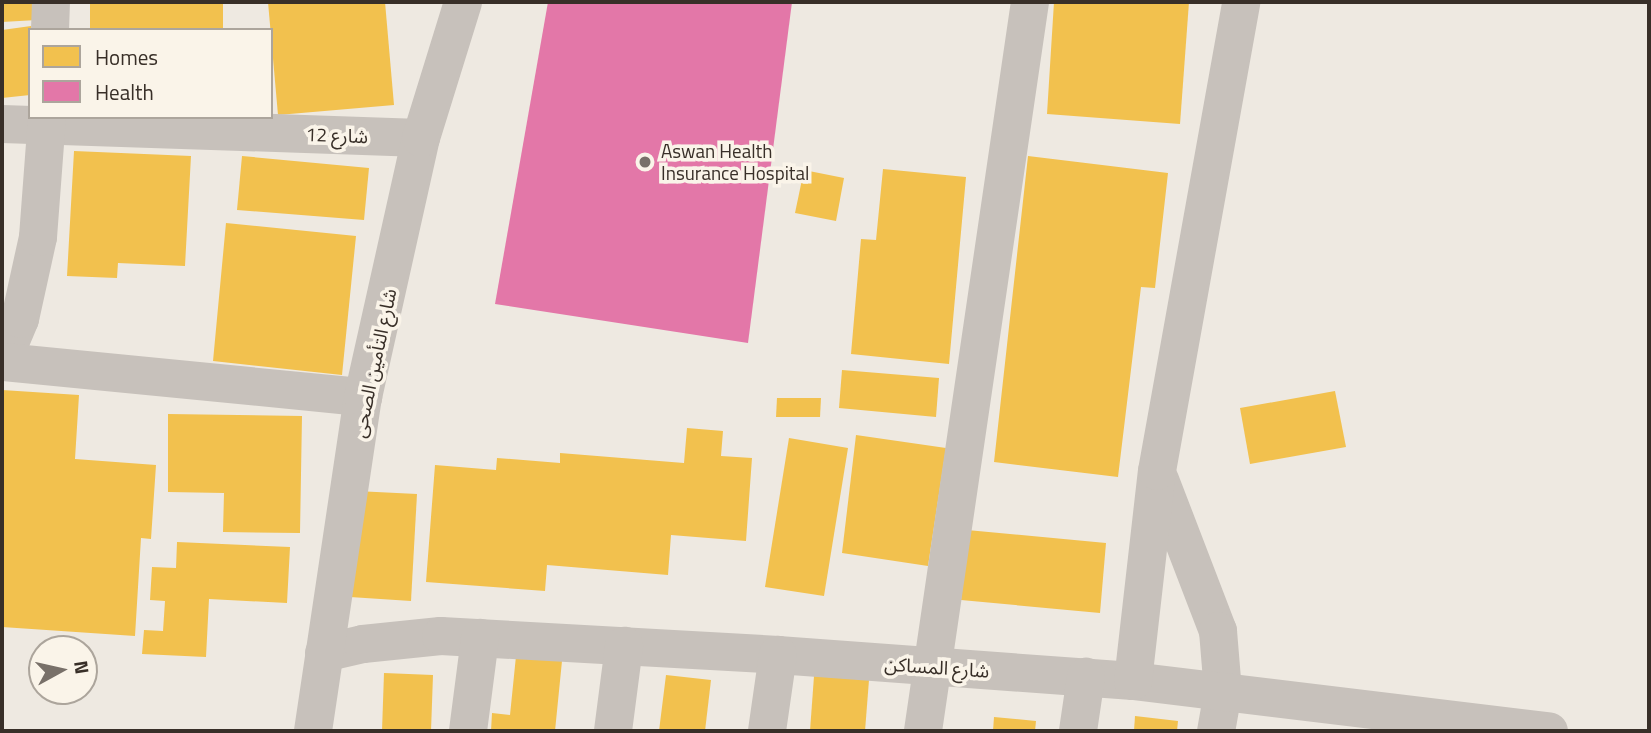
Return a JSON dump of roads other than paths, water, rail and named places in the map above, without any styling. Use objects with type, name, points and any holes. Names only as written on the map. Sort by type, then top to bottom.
[{"type":"street","points":[[50,28],[51,2]]},
{"type":"street","name":"شارع التأمين الصحى","points":[[313,731],[363,397],[421,138],[463,2]]},
{"type":"street","points":[[923,731],[1030,2]]},
{"type":"street","points":[[1133,681],[1157,471],[1241,2]]},
{"type":"street","points":[[46,121],[38,237],[20,318],[3,362],[363,397]]},
{"type":"street","name":"شارع 12","points":[[2,124],[46,121],[421,138]]},
{"type":"street","points":[[1157,471],[1218,631],[1223,692],[1216,731]]},
{"type":"street","name":"شارع المساكن","points":[[324,653],[402,638],[480,638],[778,655],[1133,681],[1223,692],[1368,721],[1549,731]]},
{"type":"street","points":[[468,731],[480,638]]},
{"type":"street","points":[[612,731],[624,646]]},
{"type":"street","points":[[767,731],[778,655]]},
{"type":"street","points":[[1078,731],[1086,677]]},
{"type":"place","name":"Aswan Health Insurance Hospital","points":[[645,162]]}]
